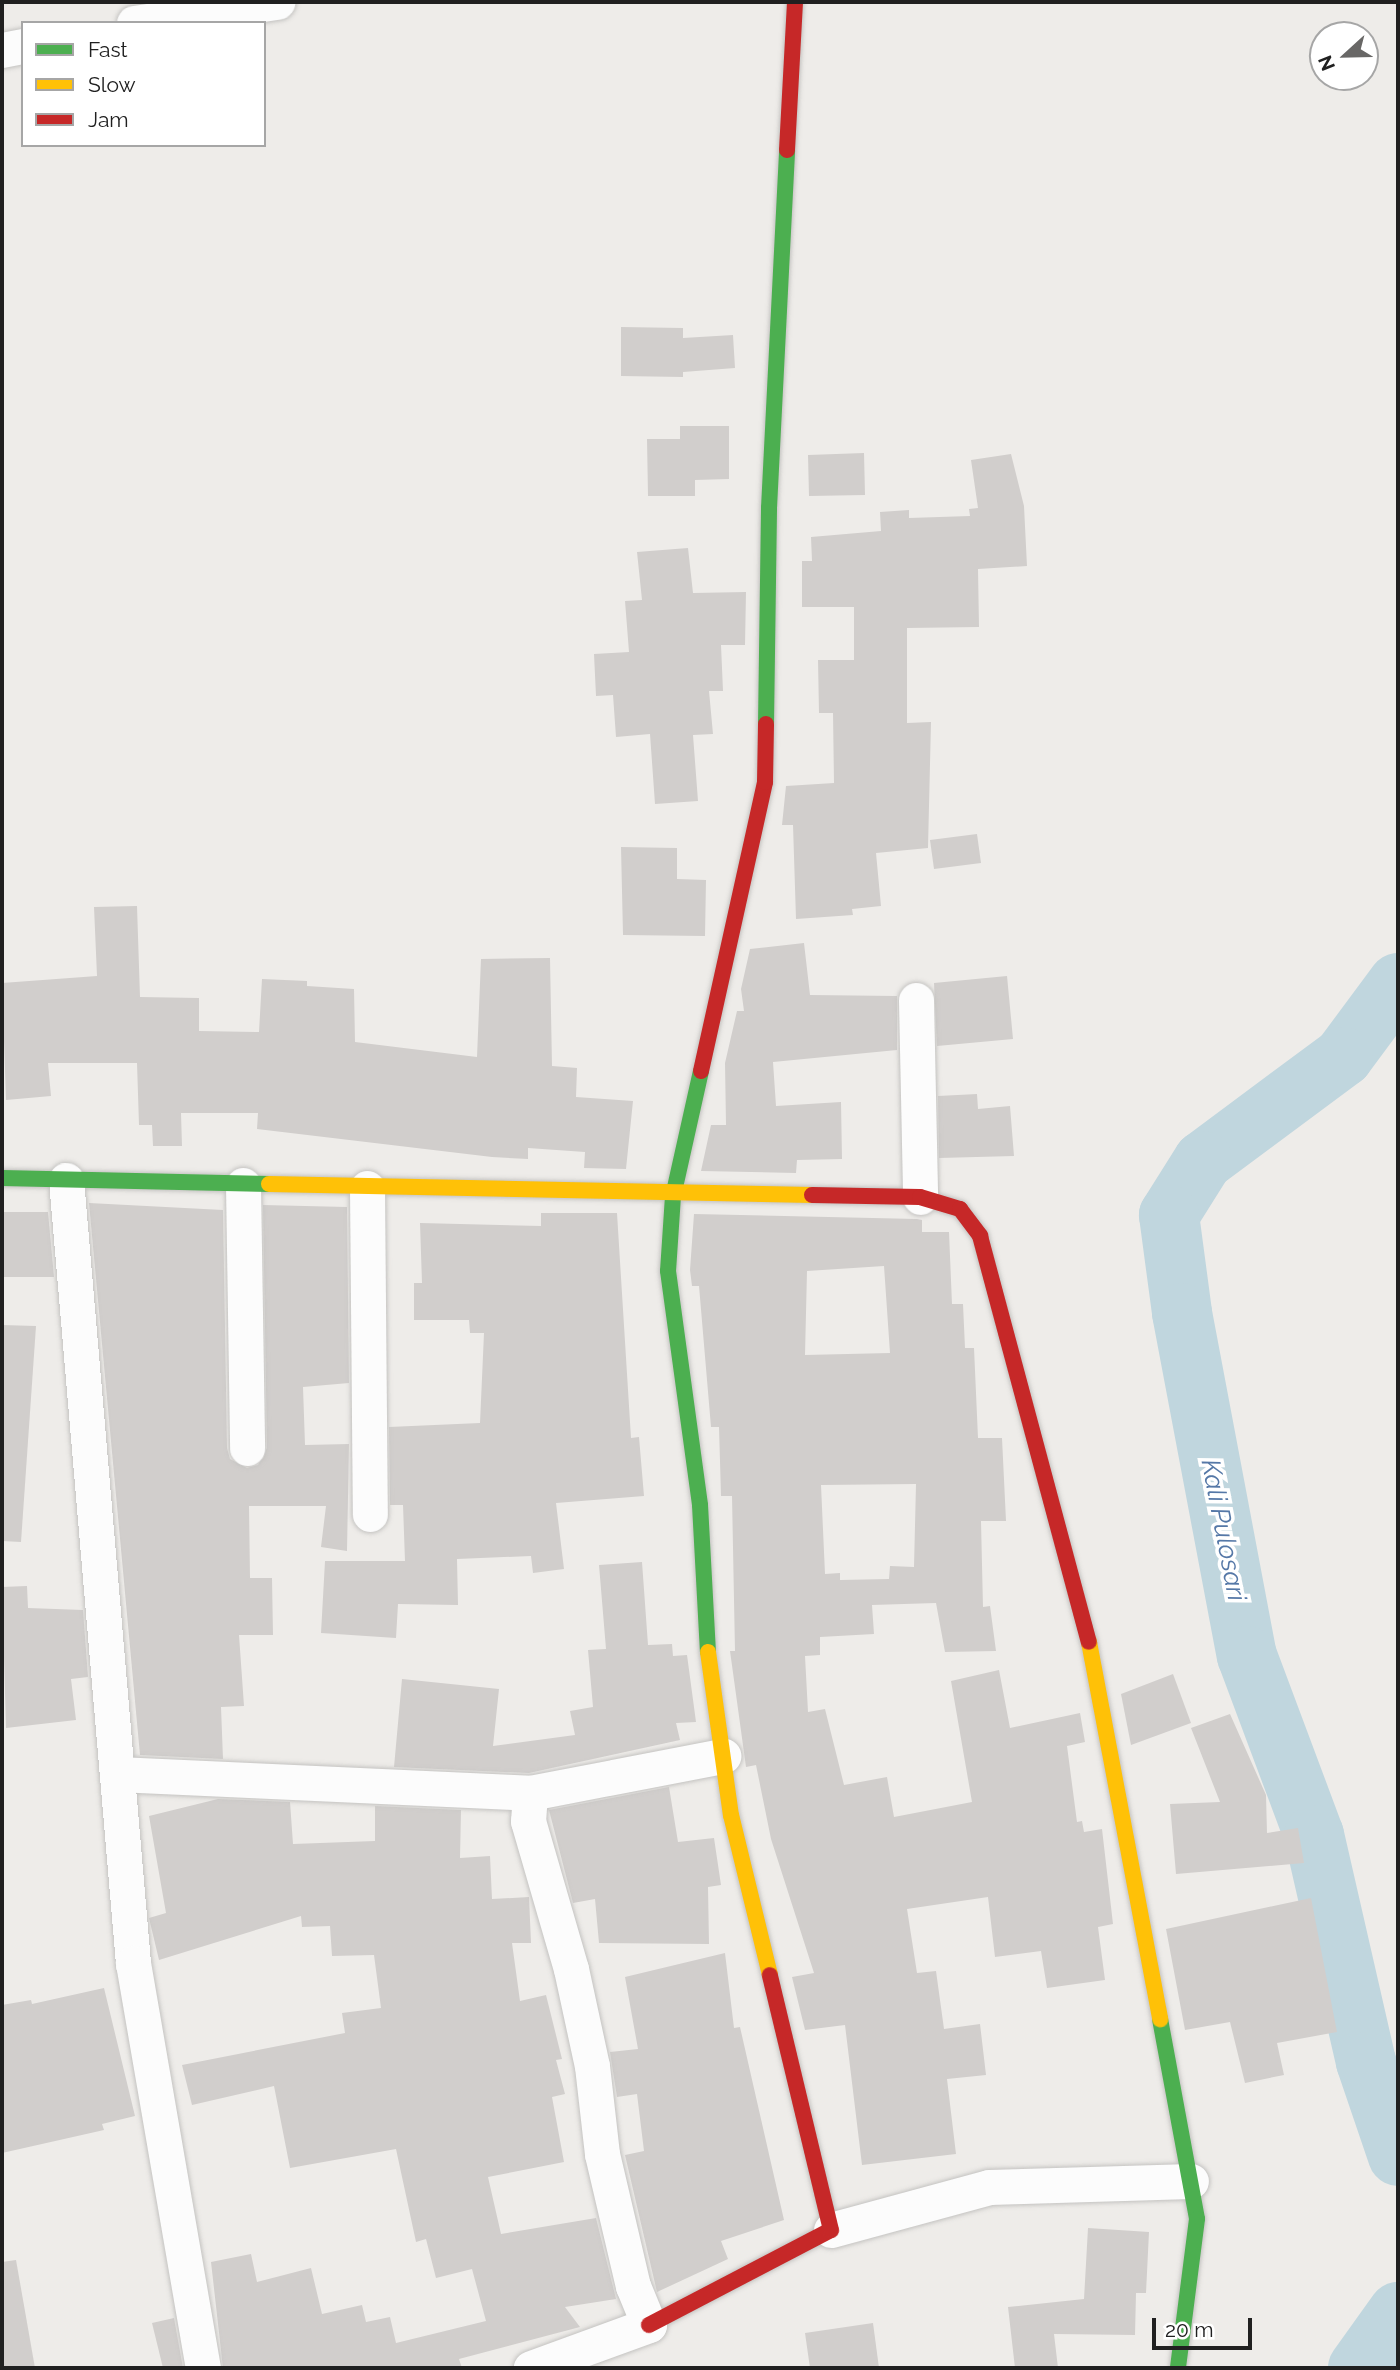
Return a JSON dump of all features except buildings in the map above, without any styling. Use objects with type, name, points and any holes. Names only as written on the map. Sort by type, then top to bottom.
[{"type":"street","points":[[148,21],[277,2]]},
{"type":"street","points":[[795,2],[769,508],[765,782],[673,1196],[668,1271],[699,1505],[708,1651],[731,1815],[831,2230]]},
{"type":"street","points":[[2,50],[21,46]]},
{"type":"street","points":[[916,1000],[920,1196]]},
{"type":"street","points":[[2,1178],[673,1196],[920,1196],[960,1209],[980,1236],[1085,1622],[1191,2181],[1197,2218],[1178,2368]]},
{"type":"street","points":[[66,1180],[133,1963],[203,2368]]},
{"type":"street","points":[[243,1185],[247,1448]]},
{"type":"street","points":[[367,1188],[370,1514]]},
{"type":"street","points":[[117,1774],[530,1793],[723,1756]]},
{"type":"street","points":[[530,1793],[528,1822],[568,1957],[592,2066],[602,2154],[633,2287],[649,2325]]},
{"type":"street","points":[[531,2368],[649,2325],[831,2230],[989,2187],[1191,2181]]},
{"type":"waterway","name":"Kali Pulosari","points":[[1398,983],[1343,1057],[1203,1161],[1169,1215],[1182,1313],[1247,1656],[1314,1835],[1366,2062],[1398,2156]]},
{"type":"waterway","name":"Kali Pulosari","points":[[1358,2368],[1398,2312]]},
{"type":"traffic: fast","points":[[766,724],[769,508],[787,150]]},
{"type":"traffic: fast","points":[[701,1071],[673,1196],[668,1271],[700,1505],[708,1652]]},
{"type":"traffic: fast","points":[[2,1178],[269,1184]]},
{"type":"traffic: fast","points":[[1160,2019],[1197,2219],[1178,2368]]},
{"type":"traffic: slow","points":[[269,1184],[812,1195]]},
{"type":"traffic: slow","points":[[1089,1642],[1160,2019]]},
{"type":"traffic: slow","points":[[708,1652],[731,1815],[770,1975]]},
{"type":"traffic: jam","points":[[787,150],[795,2]]},
{"type":"traffic: jam","points":[[701,1071],[765,782],[766,724]]},
{"type":"traffic: jam","points":[[812,1195],[920,1197],[960,1209],[980,1236],[1089,1642]]},
{"type":"traffic: jam","points":[[649,2325],[831,2230],[770,1975]]}]
